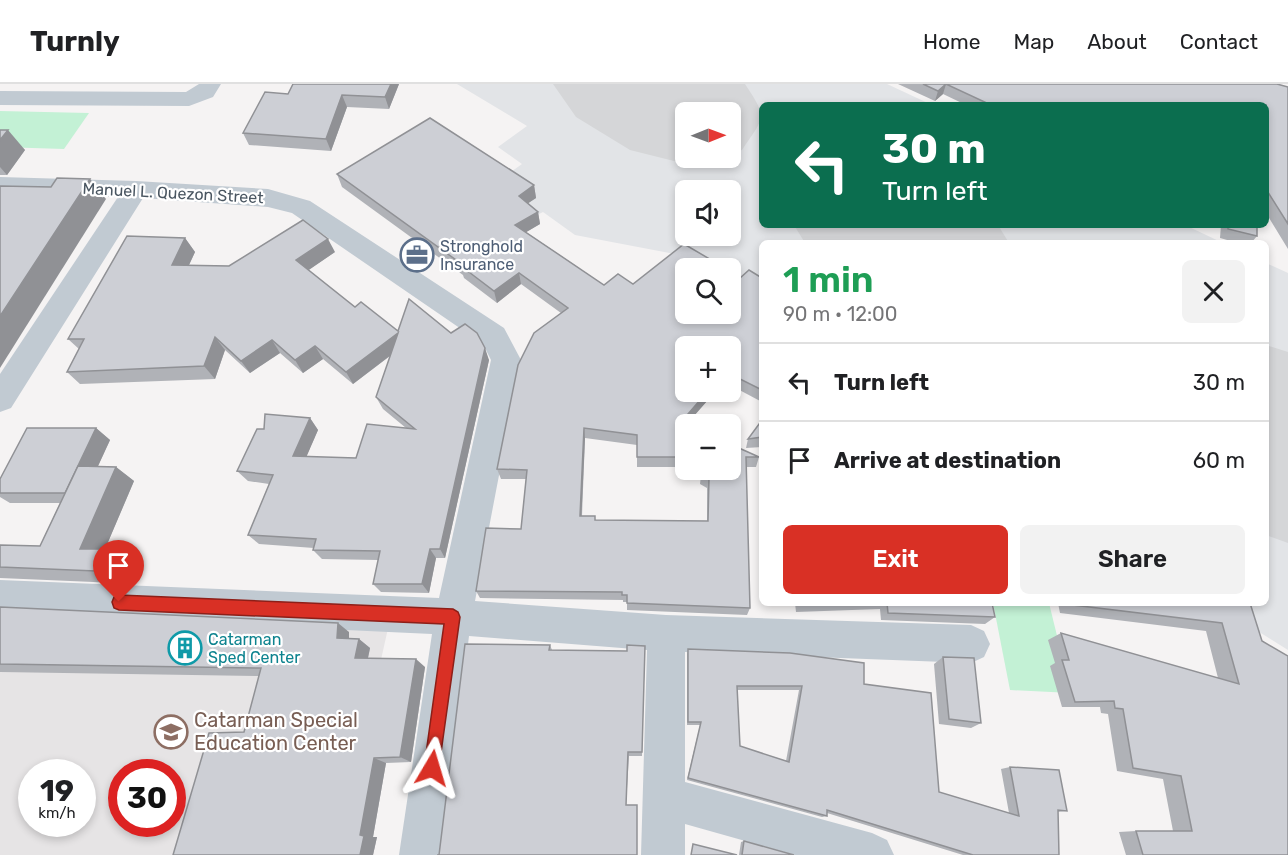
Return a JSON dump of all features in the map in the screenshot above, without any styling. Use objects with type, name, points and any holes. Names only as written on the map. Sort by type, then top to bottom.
[{"type":"street","points":[[0,98],[135,92],[189,99],[205,92],[210,84]]},
{"type":"street","name":"Manuel L. Quezon Street","points":[[0,186],[136,189],[268,198],[301,207],[494,336],[506,360],[453,617]]},
{"type":"street","points":[[0,399],[136,189]]},
{"type":"street","points":[[0,597],[453,617],[666,633],[971,644]]},
{"type":"street","points":[[421,855],[453,617]]},
{"type":"street","points":[[663,855],[666,633]]},
{"type":"street","points":[[664,797],[872,855]]},
{"type":"shaded area","points":[[457,84],[887,84],[926,102],[759,102],[759,228],[1191,228],[1217,240],[759,240],[759,297],[741,285],[741,258],[696,258],[575,235],[543,212],[515,226],[476,197],[522,164],[498,147],[527,126]]},
{"type":"shaded area","points":[[1269,264],[1288,273],[1288,650],[1218,606],[1269,606]]},
{"type":"shaded area","name":"Catarman Special Education Center","points":[[0,602],[391,615],[374,691],[274,855],[0,855]]},
{"type":"green space","points":[[0,111],[89,113],[64,149],[0,147]]},
{"type":"green space","points":[[994,606],[1050,606],[1071,693],[1010,690]]},
{"type":"building","points":[[293,84],[391,84],[385,97],[342,95],[326,139],[243,133],[265,92],[288,94]]},
{"type":"building","points":[[923,84],[946,84],[938,91]]},
{"type":"building","points":[[946,84],[1277,84],[1288,87],[1288,224],[1269,194],[1269,102],[985,102]]},
{"type":"building","points":[[430,118],[534,185],[519,196],[538,212],[515,225],[604,285],[618,274],[633,284],[681,246],[687,246],[708,258],[675,258],[675,324],[741,324],[741,277],[749,270],[759,276],[759,388],[741,380],[741,336],[675,336],[675,402],[698,402],[688,414],[675,414],[675,457],[637,457],[637,435],[584,428],[580,516],[595,516],[595,520],[708,521],[709,480],[741,480],[741,449],[759,457],[746,457],[750,608],[627,603],[627,595],[622,595],[622,592],[476,591],[486,528],[521,529],[527,470],[497,469],[518,365],[534,333],[568,308],[519,273],[494,291],[461,266],[463,265],[337,174]]},
{"type":"building","points":[[0,130],[8,130],[0,140]]},
{"type":"building","points":[[57,178],[90,179],[0,316],[0,186],[51,187]]},
{"type":"building","points":[[303,220],[328,239],[296,260],[355,307],[361,302],[398,331],[409,299],[451,333],[465,324],[477,333],[485,348],[440,549],[430,549],[422,584],[373,584],[380,551],[313,550],[316,539],[248,535],[273,475],[237,471],[257,429],[264,429],[265,414],[310,418],[293,456],[356,458],[367,424],[415,429],[376,397],[398,333],[346,372],[315,346],[295,360],[272,340],[241,361],[215,337],[204,366],[67,372],[84,339],[68,339],[127,236],[185,238],[172,265],[229,266]]},
{"type":"building","points":[[1257,228],[1257,236],[1228,229]]},
{"type":"building","points":[[759,424],[759,437],[748,439]]},
{"type":"building","points":[[27,428],[96,428],[65,493],[0,493],[0,479]]},
{"type":"building","points":[[78,466],[116,467],[80,549],[106,549],[96,571],[0,567],[0,545],[40,546]]},
{"type":"building","points":[[887,606],[993,606],[995,617],[888,613]]},
{"type":"building","points":[[1081,606],[1251,606],[1262,641],[1288,656],[1288,855],[1143,855],[1136,831],[1192,831],[1181,776],[1133,768],[1123,709],[1115,708],[1114,701],[1075,702],[1062,660],[1069,660],[1061,633],[1239,684],[1222,623]]},
{"type":"building","points":[[0,607],[338,623],[337,638],[359,639],[355,658],[416,659],[400,757],[374,758],[360,835],[364,836],[360,855],[173,855],[178,837],[186,837],[186,811],[209,733],[244,732],[261,668],[0,664]]},
{"type":"building","points":[[465,644],[550,645],[549,650],[627,651],[627,645],[645,646],[642,752],[628,752],[626,805],[637,805],[637,855],[439,855]]},
{"type":"building","points":[[688,649],[790,653],[864,663],[864,684],[931,693],[939,792],[1019,816],[1010,767],[1059,770],[1067,811],[1058,810],[1059,855],[973,855],[827,810],[827,816],[688,778],[701,722],[688,722]],"holes":[[[737,686],[802,686],[789,762],[740,746]]]},
{"type":"building","points":[[943,657],[974,658],[981,723],[949,719]]},
{"type":"building","points":[[744,841],[794,855],[742,855]]},
{"type":"building","points":[[693,844],[737,855],[691,855]]},
{"type":"runway","points":[[630,84],[675,109]]},
{"type":"runway","points":[[890,228],[912,240]]},
{"type":"runway","points":[[1269,439],[1288,449]]},
{"type":"place","name":"Stronghold Insurance","points":[[417,255]]},
{"type":"place","name":"Catarman Sped Center","points":[[185,648]]},
{"type":"place","name":"Catarman Special Education Center","points":[[171,732]]},
{"type":"route","points":[[119,602],[453,617],[432,768]]}]
